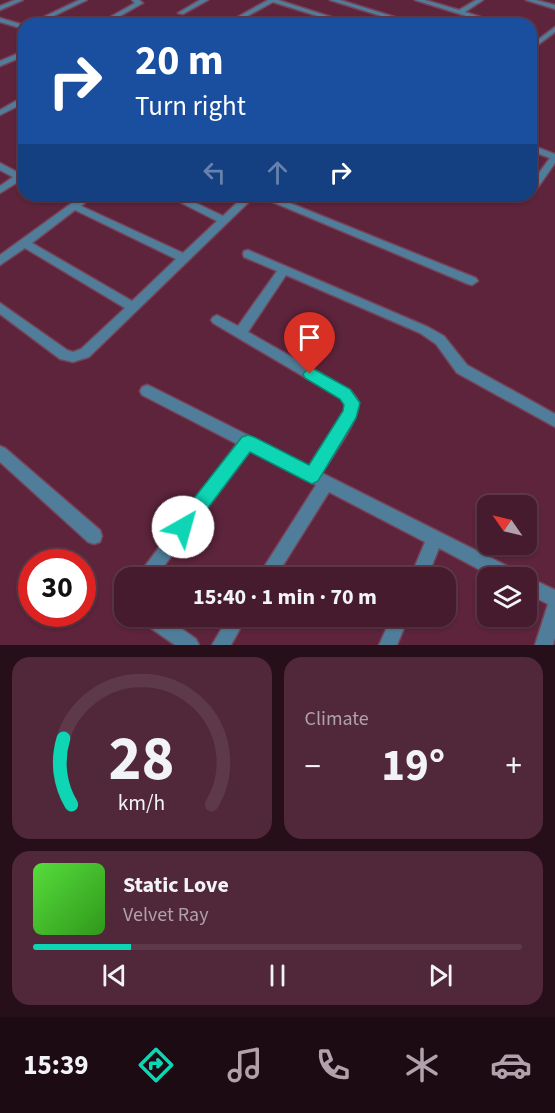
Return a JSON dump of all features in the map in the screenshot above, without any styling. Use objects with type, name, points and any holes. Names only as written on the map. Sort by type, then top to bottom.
[{"type":"street","points":[[0,8],[20,0]]},
{"type":"street","points":[[45,18],[84,0]]},
{"type":"street","points":[[112,18],[140,3],[135,0]]},
{"type":"street","points":[[181,13],[205,0]]},
{"type":"street","points":[[239,18],[273,0],[331,18]]},
{"type":"street","points":[[333,0],[394,18]]},
{"type":"street","points":[[355,6],[367,0]]},
{"type":"street","points":[[418,0],[480,18]]},
{"type":"street","points":[[460,12],[480,0]]},
{"type":"street","points":[[529,0],[555,7]]},
{"type":"street","points":[[0,26],[4,22]]},
{"type":"street","points":[[537,42],[555,29]]},
{"type":"street","points":[[537,35],[543,37]]},
{"type":"street","points":[[0,64],[18,56]]},
{"type":"street","points":[[0,113],[18,105]]},
{"type":"street","points":[[537,150],[555,157],[537,182]]},
{"type":"street","points":[[0,166],[18,174]]},
{"type":"street","points":[[0,190],[18,179]]},
{"type":"street","points":[[0,261],[81,201]]},
{"type":"street","points":[[183,201],[225,221]]},
{"type":"street","points":[[0,308],[64,355],[74,357],[85,353],[245,201]]},
{"type":"street","points":[[276,201],[471,281]]},
{"type":"street","points":[[74,206],[185,259]]},
{"type":"street","points":[[24,243],[134,308]]},
{"type":"street","points":[[248,254],[424,330],[440,340],[462,369],[555,421]]},
{"type":"street","points":[[240,333],[283,270]]},
{"type":"street","points":[[217,320],[345,394],[352,403],[351,413],[319,479],[271,567]]},
{"type":"street","points":[[147,391],[492,567]]},
{"type":"street","points":[[152,567],[248,442]]},
{"type":"street","points":[[0,453],[94,536]]},
{"type":"street","points":[[423,567],[435,538]]},
{"type":"street","points":[[537,590],[555,599]]},
{"type":"street","points":[[544,645],[555,607]]},
{"type":"street","points":[[164,627],[190,645]]},
{"type":"street","points":[[221,645],[232,627]]},
{"type":"street","points":[[388,645],[396,627]]},
{"type":"route","points":[[183,527],[248,442],[312,475],[351,413],[352,403],[345,394],[310,374]]}]
